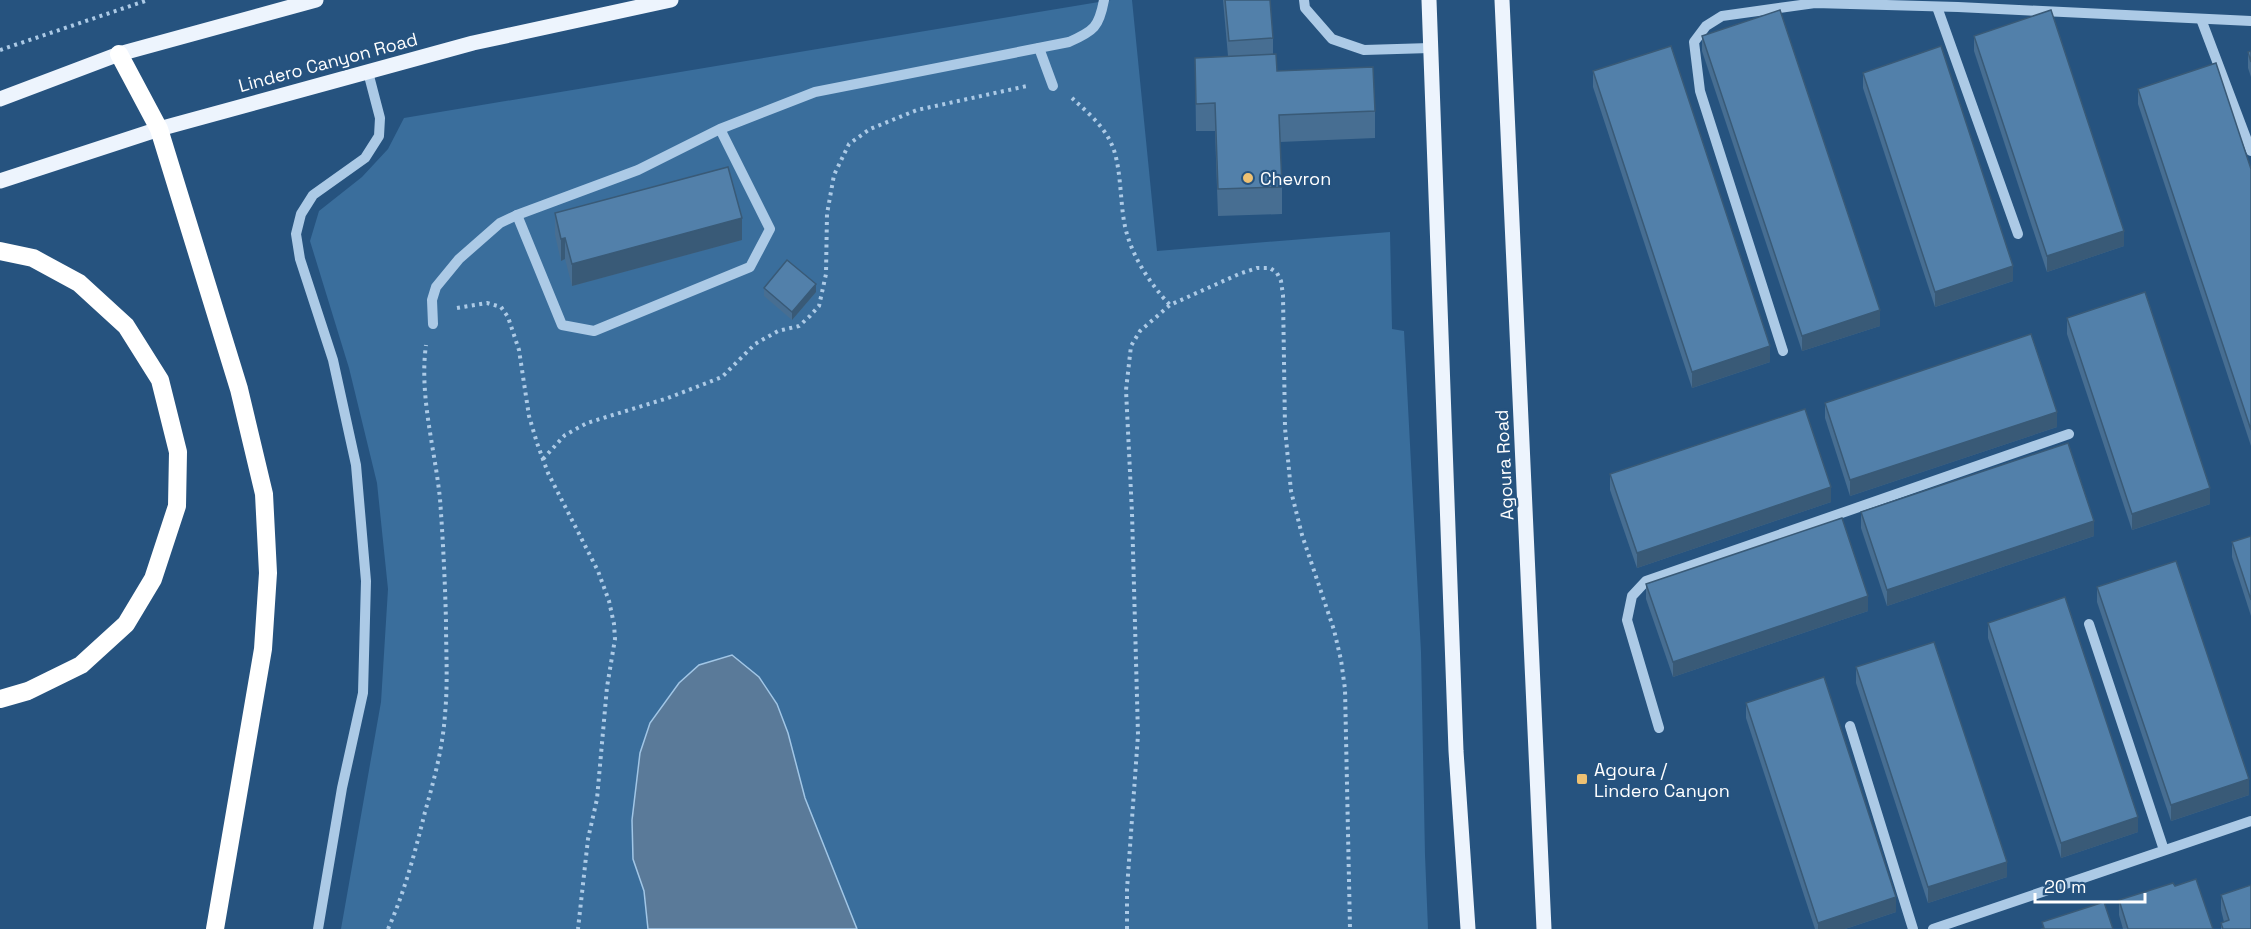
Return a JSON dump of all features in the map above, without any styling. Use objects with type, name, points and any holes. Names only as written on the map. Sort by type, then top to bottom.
[{"type":"highway","points":[[119,54],[159,129],[239,389],[264,494],[268,573],[263,649],[215,929]]},
{"type":"highway","points":[[0,252],[33,258],[78,283],[126,326],[160,381],[178,452],[177,506],[153,579],[126,624],[81,665],[28,691],[0,699]]},
{"type":"main road","points":[[0,99],[119,54],[316,0]]},
{"type":"main road","name":"Lindero Canyon Road","points":[[0,181],[159,129],[473,43],[671,0]]},
{"type":"main road","points":[[1429,0],[1456,751],[1468,929]]},
{"type":"main road","name":"Agoura Road","points":[[1502,0],[1544,929]]},
{"type":"lane","points":[[433,324],[432,300],[436,288],[459,259],[500,223],[638,170],[720,129],[815,92],[1069,42],[1091,32],[1100,20],[1104,0]]},
{"type":"lane","points":[[1304,0],[1305,8],[1332,39],[1365,50],[1430,48]]},
{"type":"lane","points":[[1783,351],[1700,91],[1694,42],[1706,26],[1722,16],[1815,3],[2251,21]]},
{"type":"lane","points":[[1937,7],[2018,234]]},
{"type":"lane","points":[[2201,19],[2251,151]]},
{"type":"lane","points":[[1039,48],[1053,86]]},
{"type":"lane","points":[[318,929],[342,788],[363,693],[366,581],[356,465],[333,360],[300,259],[296,234],[301,214],[313,195],[365,158],[379,136],[380,118],[368,72]]},
{"type":"lane","points":[[517,215],[562,325],[594,330],[750,267],[770,229],[720,129]]},
{"type":"lane","points":[[1659,728],[1628,620],[1632,596],[1646,581],[2069,434]]},
{"type":"lane","points":[[2089,624],[2164,850]]},
{"type":"lane","points":[[1850,726],[1912,929]]},
{"type":"lane","points":[[1933,929],[2251,821]]},
{"type":"path","points":[[0,50],[148,0]]},
{"type":"path","points":[[543,460],[565,435],[587,423],[668,398],[722,377],[754,344],[778,331],[800,326],[819,306],[826,274],[827,214],[834,175],[849,144],[870,129],[917,110],[1040,83],[1065,92],[1091,115],[1112,144],[1124,222],[1135,255],[1160,294],[1170,305]]},
{"type":"path","points":[[1127,929],[1127,889],[1138,735],[1127,365],[1131,346],[1140,331],[1170,305],[1184,297],[1257,268],[1270,268],[1277,273],[1281,281],[1285,316],[1286,428],[1291,491],[1302,535],[1334,630],[1341,660],[1344,689],[1350,929]]},
{"type":"path","points":[[388,929],[402,898],[415,853],[434,778],[445,715],[447,677],[440,499],[426,401],[424,362],[429,329],[439,315],[461,306],[487,303],[501,307],[508,317],[516,341],[529,416],[543,460],[598,571],[609,601],[614,624],[615,639],[607,687],[597,799],[588,839],[579,929]]},
{"type":"shaded area","points":[[1111,0],[1132,0],[1157,251],[1390,232],[1392,329],[1404,331],[1421,652],[1428,929],[341,929],[381,702],[388,589],[377,483],[349,368],[310,241],[319,211],[362,177],[388,149],[404,118]]},
{"type":"shaded area","points":[[732,655],[759,677],[777,704],[788,733],[805,798],[857,929],[648,929],[644,891],[633,859],[632,820],[640,753],[650,723],[679,683],[699,665]]},
{"type":"building","points":[[1225,0],[1270,0],[1273,38],[1229,41]]},
{"type":"building","points":[[1780,10],[1880,310],[1802,336],[1702,36]]},
{"type":"building","points":[[2051,10],[2124,231],[2047,256],[1974,36]]},
{"type":"building","points":[[1671,46],[1770,346],[1692,372],[1593,71]]},
{"type":"building","points":[[1941,46],[2013,266],[1935,292],[1863,73]]},
{"type":"building","name":"Chevron","points":[[1276,54],[1277,71],[1373,67],[1375,111],[1279,115],[1282,187],[1218,189],[1215,103],[1196,104],[1195,58]]},
{"type":"building","points":[[2216,63],[2251,169],[2251,430],[2138,89]]},
{"type":"building","points":[[728,167],[742,218],[572,264],[565,238],[561,239],[555,213]]},
{"type":"building","points":[[787,260],[816,284],[792,312],[764,288]]},
{"type":"building","points":[[2145,292],[2210,488],[2132,514],[2067,318]]},
{"type":"building","points":[[2031,334],[2057,412],[1850,480],[1825,403]]},
{"type":"building","points":[[1805,409],[1831,487],[1637,553],[1610,474]]},
{"type":"building","points":[[2068,443],[2094,521],[1887,590],[1861,512]]},
{"type":"building","points":[[1842,518],[1868,596],[1673,662],[1646,584]]},
{"type":"building","points":[[2251,536],[2251,600],[2232,542]]},
{"type":"building","points":[[2176,561],[2249,779],[2171,805],[2097,587]]},
{"type":"building","points":[[2065,597],[2138,817],[2061,843],[1988,623]]},
{"type":"building","points":[[1934,642],[2007,862],[1928,887],[1856,667]]},
{"type":"building","points":[[1824,677],[1896,897],[1818,923],[1746,703]]},
{"type":"building","points":[[2196,879],[2213,929],[2128,929],[2119,900],[2173,883],[2175,886]]},
{"type":"building","points":[[2251,885],[2251,929],[2223,929],[2221,923],[2229,920],[2221,895]]},
{"type":"building","points":[[2104,902],[2113,929],[2041,929],[2044,928],[2042,922]]},
{"type":"place","name":"Chevron","points":[[1248,178]]},
{"type":"place","name":"Agoura / Lindero Canyon","points":[[1582,779]]}]
